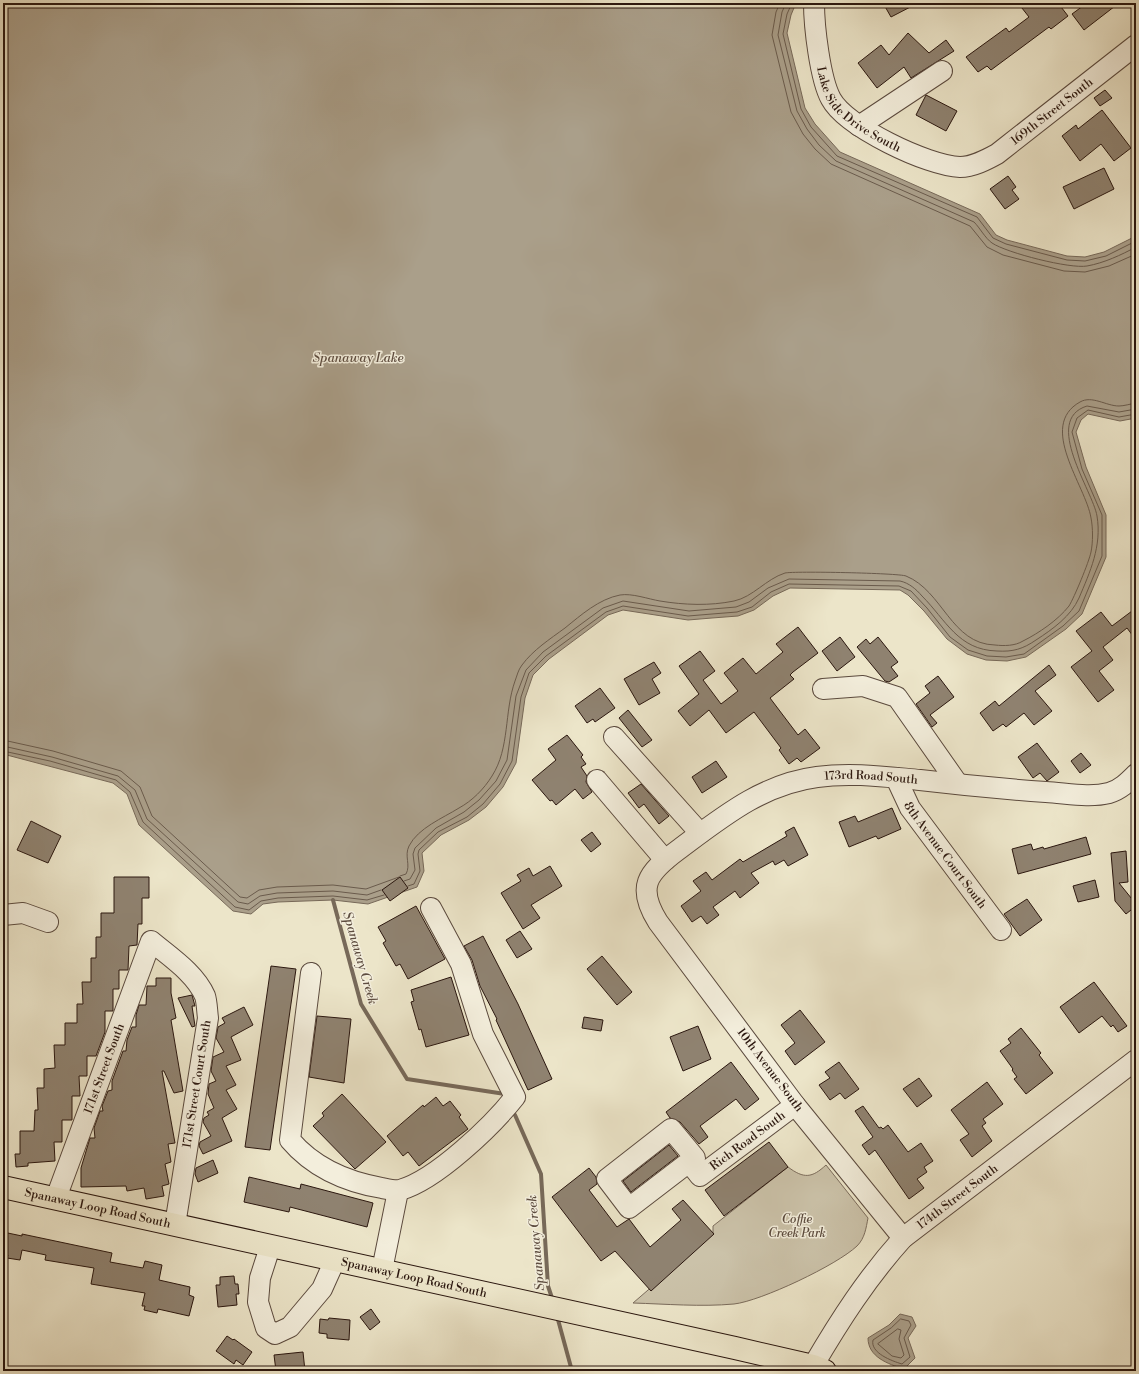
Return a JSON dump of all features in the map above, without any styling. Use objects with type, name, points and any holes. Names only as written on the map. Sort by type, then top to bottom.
[{"type":"main road","name":"Spanaway Loop Road South","points":[[3,1187],[270,1247],[382,1270],[819,1369]]},
{"type":"street","name":"Lake Side Drive South","points":[[814,3],[814,17],[826,88],[831,100],[839,110],[859,126],[914,154],[942,165],[962,167]]},
{"type":"street","name":"169th Street South","points":[[962,167],[985,160],[997,154],[1136,45]]},
{"type":"street","points":[[859,126],[942,71]]},
{"type":"street","points":[[823,689],[862,686],[897,697],[958,784]]},
{"type":"street","points":[[614,737],[700,833]]},
{"type":"street","name":"173rd Road South","points":[[646,897],[648,881],[665,860],[742,803],[764,792],[788,784],[818,777],[866,776],[1016,790],[1096,795],[1119,789],[1136,774]]},
{"type":"street","name":"8th Avenue Court South","points":[[896,778],[910,808],[1001,930]]},
{"type":"street","points":[[598,780],[665,860]]},
{"type":"street","name":"10th Avenue South","points":[[646,897],[658,922],[795,1105],[903,1238]]},
{"type":"street","points":[[311,973],[290,1140],[297,1149],[324,1169],[344,1178],[367,1186],[398,1191],[416,1184],[452,1158],[480,1135],[515,1098],[483,1034],[461,964],[431,908]]},
{"type":"street","points":[[3,915],[23,913],[48,922]]},
{"type":"street","name":"171st Street South","points":[[56,1198],[151,941]]},
{"type":"street","name":"171st Street Court South","points":[[151,941],[191,975],[205,997],[208,1018],[175,1225]]},
{"type":"street","name":"174th Street South","points":[[819,1369],[854,1298],[903,1238],[1136,1060]]},
{"type":"street","name":"Rich Road South","points":[[694,1169],[795,1105]]},
{"type":"street","points":[[382,1270],[398,1191]]},
{"type":"street","points":[[270,1247],[260,1278],[258,1302],[266,1328],[275,1334],[290,1327],[322,1289],[336,1260]]},
{"type":"green space","name":"Coffie Creek Park","points":[[826,1165],[868,1218],[862,1240],[847,1254],[816,1272],[780,1289],[734,1304],[684,1305],[633,1303],[713,1234],[713,1226],[788,1167],[799,1174],[812,1175]]},
{"type":"water","name":"Spanaway Lake","points":[[3,3],[796,3],[791,15],[787,33],[805,108],[815,124],[840,152],[980,214],[996,235],[1007,240],[1067,256],[1085,257],[1104,252],[1136,236],[1136,418],[1120,421],[1088,414],[1081,420],[1076,432],[1086,467],[1106,515],[1106,557],[1082,614],[1066,629],[1026,657],[1007,661],[986,660],[967,654],[947,639],[924,611],[908,595],[900,590],[790,588],[773,596],[754,610],[738,616],[688,620],[623,610],[608,615],[549,659],[533,675],[525,698],[516,763],[503,787],[486,807],[469,820],[441,835],[422,853],[424,871],[417,887],[368,904],[333,900],[278,902],[263,904],[251,914],[233,911],[139,825],[127,794],[113,783],[3,754]]},
{"type":"water","points":[[900,1314],[912,1317],[916,1326],[908,1338],[915,1358],[904,1369],[892,1365],[875,1355],[871,1350],[868,1338],[889,1325]]},
{"type":"building","points":[[883,3],[918,3],[891,17]]},
{"type":"building","points":[[1018,3],[1058,3],[1068,16],[1051,29],[1049,27],[991,70],[987,66],[978,72],[966,57],[1006,28],[1009,32],[1029,17]]},
{"type":"building","points":[[1087,3],[1119,3],[1084,30],[1072,14]]},
{"type":"building","points":[[908,33],[929,53],[946,40],[954,51],[911,78],[904,67],[877,88],[858,63],[881,45],[889,55]]},
{"type":"building","points":[[1105,90],[1112,98],[1100,106],[1094,98]]},
{"type":"building","points":[[926,95],[957,111],[946,131],[916,115]]},
{"type":"building","points":[[1102,110],[1131,148],[1114,161],[1101,144],[1080,161],[1062,136],[1076,125],[1078,129]]},
{"type":"building","points":[[1104,168],[1114,189],[1074,209],[1063,187]]},
{"type":"building","points":[[1008,176],[1016,187],[1012,190],[1019,199],[1005,209],[990,189]]},
{"type":"building","points":[[1136,608],[1136,640],[1127,628],[1103,647],[1113,660],[1099,671],[1114,690],[1098,702],[1071,667],[1092,651],[1076,631],[1101,612],[1112,626]]},
{"type":"building","points":[[798,627],[818,653],[793,672],[790,675],[794,679],[770,698],[798,735],[805,729],[820,748],[801,762],[797,758],[789,764],[779,750],[781,748],[754,712],[726,733],[709,710],[690,726],[678,711],[699,694],[679,666],[700,651],[715,671],[703,680],[721,704],[738,691],[724,673],[743,658],[756,674],[783,652],[776,644]]},
{"type":"building","points":[[840,637],[855,657],[837,671],[822,651]]},
{"type":"building","points":[[878,637],[898,662],[891,667],[898,676],[889,682],[885,681],[857,647],[866,639],[870,644]]},
{"type":"building","points":[[654,662],[661,673],[652,679],[660,693],[639,705],[624,679]]},
{"type":"building","points":[[1049,665],[1056,675],[1035,691],[1052,711],[1034,725],[1024,713],[1006,727],[1003,724],[993,731],[980,713],[995,701],[999,706]]},
{"type":"building","points":[[938,676],[954,697],[930,715],[937,723],[932,727],[916,704],[930,693],[925,686]]},
{"type":"building","points":[[600,688],[615,708],[595,722],[593,719],[587,723],[575,706]]},
{"type":"building","points":[[628,710],[652,740],[642,747],[619,718]]},
{"type":"building","points":[[567,735],[583,755],[581,757],[586,764],[581,767],[587,776],[586,782],[592,792],[583,799],[575,789],[556,805],[552,800],[550,801],[532,780],[556,760],[548,749]]},
{"type":"building","points":[[1037,743],[1059,772],[1047,781],[1040,773],[1033,778],[1018,757]]},
{"type":"building","points":[[1081,753],[1091,765],[1080,773],[1071,761]]},
{"type":"building","points":[[716,761],[727,777],[702,793],[692,777]]},
{"type":"building","points":[[641,784],[669,816],[659,824],[644,804],[639,808],[628,793]]},
{"type":"building","points":[[892,808],[901,829],[878,839],[876,836],[849,847],[839,822],[855,816],[858,822]]},
{"type":"building","points":[[31,821],[61,836],[48,863],[17,850]]},
{"type":"building","points":[[794,827],[808,855],[788,866],[784,860],[775,865],[773,861],[751,873],[759,883],[740,898],[735,891],[713,907],[719,915],[707,924],[701,916],[692,922],[681,906],[701,891],[693,881],[706,872],[712,880],[740,859],[743,862],[787,836],[785,832]]},
{"type":"building","points":[[592,832],[601,844],[591,852],[581,840]]},
{"type":"building","points":[[1086,837],[1091,854],[1018,874],[1012,849],[1031,844],[1033,850],[1043,847],[1044,849]]},
{"type":"building","points":[[1126,851],[1128,882],[1119,883],[1136,906],[1126,914],[1115,901],[1111,853]]},
{"type":"building","points":[[550,866],[562,886],[531,905],[540,918],[523,929],[501,893],[521,881],[517,875],[529,868],[533,876]]},
{"type":"building","points":[[114,877],[149,877],[149,898],[142,898],[142,924],[138,924],[137,945],[129,946],[128,970],[119,970],[119,989],[113,989],[113,1011],[105,1011],[105,1032],[96,1056],[87,1056],[87,1076],[79,1076],[80,1096],[72,1096],[72,1120],[62,1120],[62,1142],[54,1142],[55,1161],[28,1163],[28,1166],[16,1167],[15,1154],[20,1154],[20,1131],[34,1131],[35,1110],[38,1110],[37,1088],[44,1088],[44,1069],[55,1068],[54,1045],[65,1045],[65,1023],[77,1023],[77,1004],[83,1004],[82,982],[91,982],[91,958],[96,958],[96,937],[101,937],[101,913],[114,913]]},
{"type":"building","points":[[400,877],[408,888],[390,901],[382,890]]},
{"type":"building","points":[[1095,880],[1099,897],[1078,902],[1073,886]]},
{"type":"building","points":[[1027,899],[1042,920],[1020,936],[1004,914]]},
{"type":"building","points":[[416,906],[445,959],[408,979],[400,964],[396,966],[383,943],[386,941],[378,927]]},
{"type":"building","points":[[520,931],[532,949],[517,958],[506,940]]},
{"type":"building","points":[[483,936],[518,1004],[552,1079],[528,1090],[496,1020],[497,1019],[480,986],[472,960],[464,946]]},
{"type":"building","points":[[602,956],[632,992],[617,1005],[587,969]]},
{"type":"building","points":[[271,966],[296,969],[270,1150],[245,1147]]},
{"type":"building","points":[[451,977],[469,1035],[426,1047],[421,1029],[419,1030],[411,1002],[414,1001],[411,990]]},
{"type":"building","points":[[156,978],[171,978],[171,993],[176,1018],[171,1020],[183,1091],[174,1093],[164,1071],[162,1071],[175,1143],[168,1144],[171,1162],[165,1164],[169,1184],[162,1186],[164,1196],[146,1199],[144,1188],[127,1191],[126,1186],[81,1187],[81,1168],[90,1138],[95,1138],[94,1128],[100,1111],[103,1111],[102,1106],[108,1091],[112,1090],[112,1081],[123,1051],[126,1051],[127,1040],[132,1027],[136,1027],[136,1015],[139,1005],[146,1005],[147,986],[156,986]]},
{"type":"building","points":[[1094,982],[1127,1026],[1118,1032],[1113,1025],[1111,1027],[1102,1016],[1079,1033],[1060,1007]]},
{"type":"building","points":[[192,995],[195,1006],[192,1006],[195,1026],[192,1027],[178,998]]},
{"type":"building","points":[[244,1007],[253,1025],[231,1037],[241,1060],[226,1066],[236,1085],[226,1090],[237,1109],[222,1118],[232,1141],[203,1154],[199,1146],[200,1142],[211,1136],[203,1122],[204,1118],[209,1115],[207,1112],[214,1108],[208,1094],[209,1084],[216,1081],[211,1071],[213,1057],[224,1052],[216,1038],[218,1027],[225,1023],[222,1018]]},
{"type":"building","points":[[800,1010],[825,1042],[795,1065],[785,1051],[795,1043],[781,1025]]},
{"type":"building","points":[[317,1016],[351,1019],[344,1083],[309,1077]]},
{"type":"building","points":[[584,1017],[603,1020],[601,1031],[582,1028]]},
{"type":"building","points":[[698,1026],[711,1059],[683,1071],[670,1037]]},
{"type":"building","points":[[1021,1028],[1041,1053],[1039,1055],[1053,1073],[1026,1094],[1014,1079],[1017,1077],[1012,1070],[1013,1069],[1000,1051],[1011,1043],[1008,1039]]},
{"type":"building","points":[[731,1062],[759,1099],[745,1110],[736,1099],[700,1126],[708,1137],[699,1144],[680,1122],[670,1118],[666,1112]]},
{"type":"building","points":[[839,1062],[859,1089],[845,1099],[840,1093],[830,1100],[819,1085],[830,1078],[825,1072]]},
{"type":"building","points":[[919,1078],[932,1096],[917,1107],[903,1089]]},
{"type":"building","points":[[987,1082],[1003,1104],[983,1119],[986,1123],[982,1126],[992,1141],[972,1157],[960,1140],[969,1134],[951,1110]]},
{"type":"building","points":[[342,1094],[386,1142],[355,1169],[313,1126],[324,1116],[322,1113]]},
{"type":"building","points":[[436,1097],[443,1106],[450,1101],[461,1115],[459,1117],[468,1129],[419,1166],[408,1152],[403,1156],[387,1136],[423,1105],[424,1107]]},
{"type":"building","points":[[863,1106],[879,1128],[881,1127],[883,1129],[888,1125],[908,1152],[921,1143],[933,1161],[924,1167],[927,1172],[917,1179],[924,1188],[909,1199],[875,1150],[869,1155],[862,1145],[873,1137],[855,1111]]},
{"type":"building","points":[[769,1142],[788,1167],[724,1216],[705,1190]]},
{"type":"building","points":[[669,1145],[678,1156],[631,1192],[623,1181]]},
{"type":"building","points":[[213,1160],[218,1173],[198,1182],[195,1174],[196,1168]]},
{"type":"building","points":[[589,1168],[596,1177],[597,1184],[589,1190],[617,1227],[629,1219],[650,1247],[681,1220],[672,1209],[683,1200],[714,1234],[651,1291],[615,1251],[601,1261],[552,1197]]},
{"type":"building","points":[[249,1177],[300,1189],[301,1184],[373,1203],[367,1227],[290,1207],[289,1212],[244,1202]]},
{"type":"building","points":[[3,1232],[22,1236],[22,1234],[112,1253],[110,1262],[143,1268],[145,1261],[162,1265],[159,1280],[190,1287],[189,1295],[194,1297],[189,1316],[158,1309],[157,1313],[144,1310],[145,1306],[142,1306],[145,1293],[91,1284],[94,1268],[45,1260],[46,1255],[22,1250],[20,1260],[7,1258],[8,1255],[3,1254]]},
{"type":"building","points":[[234,1276],[235,1284],[238,1284],[239,1294],[236,1294],[237,1305],[218,1307],[216,1285],[220,1285],[220,1277]]},
{"type":"building","points":[[371,1309],[380,1322],[370,1330],[360,1317]]},
{"type":"building","points":[[329,1318],[350,1320],[349,1340],[327,1338],[327,1334],[319,1333],[320,1319],[328,1320]]},
{"type":"building","points":[[227,1336],[233,1340],[234,1339],[252,1352],[243,1365],[236,1360],[234,1364],[216,1351]]},
{"type":"building","points":[[303,1352],[305,1371],[276,1371],[274,1355]]},
{"type":"waterway","name":"Spanaway Creek","points":[[333,900],[361,1004],[407,1079],[505,1094]]},
{"type":"waterway","name":"Spanaway Creek","points":[[515,1115],[541,1174],[548,1286],[553,1301]]},
{"type":"waterway","name":"Spanaway Creek","points":[[557,1316],[572,1371]]}]
